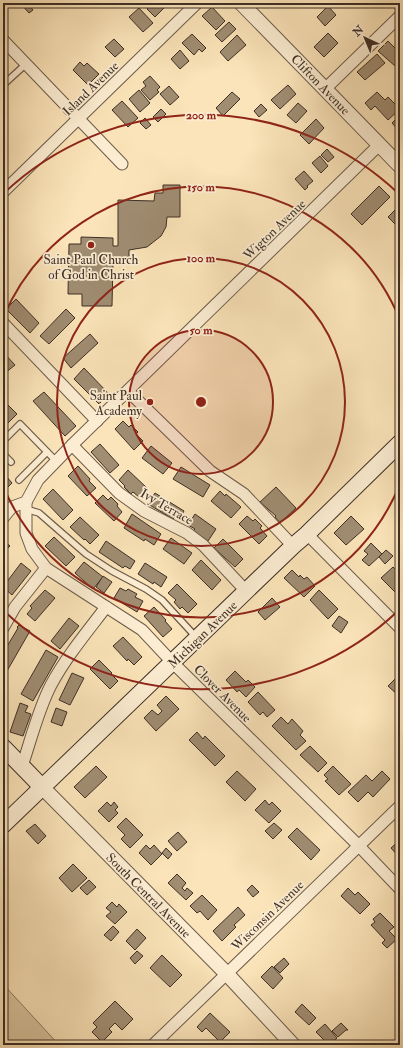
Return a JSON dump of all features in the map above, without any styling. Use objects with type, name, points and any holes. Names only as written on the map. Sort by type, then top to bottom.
[{"type":"main road","name":"Michigan Avenue","points":[[3,825],[247,592],[400,443]]},
{"type":"main road","name":"South Central Avenue","points":[[3,747],[42,787]]},
{"type":"street","name":"Island Avenue","points":[[3,192],[197,3]]},
{"type":"street","name":"Clifton Avenue","points":[[241,3],[400,166]]},
{"type":"street","points":[[325,89],[400,16]]},
{"type":"street","points":[[3,40],[122,164]]},
{"type":"street","name":"Wigton Avenue","points":[[26,505],[38,480],[56,461],[380,145]]},
{"type":"street","points":[[3,324],[97,421]]},
{"type":"street","points":[[128,391],[210,471],[244,494],[293,546]]},
{"type":"street","name":"Ivy Terrace","points":[[72,445],[119,493],[144,511],[187,533],[203,545],[247,592]]},
{"type":"street","points":[[3,518],[12,508],[26,505]]},
{"type":"street","name":"Clover Avenue","points":[[26,505],[26,533],[32,549],[46,568],[142,630],[172,662],[400,888]]},
{"type":"street","points":[[307,534],[400,628]]},
{"type":"street","points":[[3,628],[15,607],[46,568]]},
{"type":"street","points":[[22,766],[37,720],[51,686],[67,659],[106,607]]},
{"type":"street","name":"South Central Avenue","points":[[42,787],[227,974],[293,1045]]},
{"type":"street","name":"Wisconsin Avenue","points":[[153,1045],[400,806]]},
{"type":"lane","points":[[3,85],[26,64]]},
{"type":"lane","points":[[3,441],[20,424],[56,461]]},
{"type":"lane","points":[[19,480],[47,452]]},
{"type":"lane","points":[[3,454],[11,462]]},
{"type":"lane","points":[[26,505],[39,513],[86,554],[112,571],[146,588],[162,600],[198,638]]},
{"type":"shaded area","points":[[3,984],[59,1045],[3,1045]]},
{"type":"building","points":[[20,3],[27,3],[33,10],[29,13]]},
{"type":"building","points":[[149,3],[165,3],[167,5],[155,17],[147,9],[150,5]]},
{"type":"building","points":[[328,6],[336,15],[325,26],[317,17]]},
{"type":"building","points":[[212,7],[225,21],[216,30],[202,16]]},
{"type":"building","points":[[139,8],[153,23],[143,32],[129,17]]},
{"type":"building","points":[[229,22],[236,29],[222,42],[215,35]]},
{"type":"building","points":[[328,33],[338,43],[324,57],[314,47]]},
{"type":"building","points":[[192,34],[206,48],[202,52],[199,49],[194,55],[182,43]]},
{"type":"building","points":[[237,35],[246,45],[228,61],[220,52]]},
{"type":"building","points":[[114,39],[124,49],[115,57],[105,47]]},
{"type":"building","points":[[388,41],[400,53],[400,61],[395,66],[378,51]]},
{"type":"building","points":[[180,50],[189,61],[180,69],[171,59]]},
{"type":"building","points":[[377,54],[385,63],[365,80],[357,72]]},
{"type":"building","points":[[80,62],[84,66],[87,63],[99,74],[88,85],[73,70]]},
{"type":"building","points":[[150,76],[160,87],[157,90],[159,92],[150,100],[141,90],[146,86],[143,82]]},
{"type":"building","points":[[288,85],[296,94],[280,109],[271,100]]},
{"type":"building","points":[[169,86],[179,97],[170,105],[160,94]]},
{"type":"building","points":[[139,90],[150,103],[140,112],[129,99]]},
{"type":"building","points":[[232,92],[240,99],[223,116],[216,108]]},
{"type":"building","points":[[377,92],[385,100],[388,97],[400,109],[388,120],[375,106],[371,110],[365,103]]},
{"type":"building","points":[[122,101],[138,118],[128,127],[112,110]]},
{"type":"building","points":[[298,103],[307,111],[296,123],[287,115]]},
{"type":"building","points":[[261,104],[267,110],[259,117],[254,111]]},
{"type":"building","points":[[161,109],[166,114],[158,122],[153,117]]},
{"type":"building","points":[[400,115],[400,132],[392,123]]},
{"type":"building","points":[[145,118],[151,125],[146,129],[140,123]]},
{"type":"building","points":[[316,119],[324,128],[309,144],[300,135]]},
{"type":"building","points":[[327,149],[334,157],[328,162],[321,155]]},
{"type":"building","points":[[320,156],[328,166],[321,173],[312,163]]},
{"type":"building","points":[[304,171],[313,181],[305,190],[295,179]]},
{"type":"building","name":"Saint Paul Church of God in Christ","points":[[163,185],[180,185],[180,217],[167,217],[166,227],[161,236],[147,247],[129,250],[129,262],[113,262],[112,306],[82,306],[82,294],[68,294],[69,244],[81,244],[81,237],[113,238],[113,246],[118,246],[118,200],[154,201],[155,193],[163,193]]},
{"type":"building","points":[[379,186],[390,197],[362,225],[351,214]]},
{"type":"building","points":[[398,207],[400,209],[400,229],[388,217]]},
{"type":"building","points":[[16,299],[39,323],[30,333],[6,309]]},
{"type":"building","points":[[66,309],[75,318],[49,344],[40,336]]},
{"type":"building","points":[[90,334],[98,343],[71,368],[63,358]]},
{"type":"building","points":[[3,352],[15,365],[5,373],[3,371]]},
{"type":"building","points":[[84,368],[109,394],[99,404],[74,379]]},
{"type":"building","points":[[44,392],[76,426],[65,436],[33,401]]},
{"type":"building","points":[[3,400],[17,414],[7,424],[3,420]]},
{"type":"building","points":[[123,421],[129,427],[131,425],[138,432],[136,434],[143,441],[134,450],[115,429]]},
{"type":"building","points":[[100,444],[119,465],[110,473],[91,452]]},
{"type":"building","points":[[151,446],[172,463],[163,474],[142,458]]},
{"type":"building","points":[[78,466],[96,488],[87,496],[68,476]]},
{"type":"building","points":[[181,467],[210,485],[203,497],[173,479]]},
{"type":"building","points":[[3,470],[12,483],[3,492]]},
{"type":"building","points":[[128,470],[147,488],[139,497],[133,492],[131,494],[119,480]]},
{"type":"building","points":[[276,487],[296,508],[280,523],[275,517],[276,516],[260,502]]},
{"type":"building","points":[[53,489],[73,510],[63,520],[43,499]]},
{"type":"building","points":[[220,491],[225,496],[226,494],[241,507],[231,518],[211,501]]},
{"type":"building","points":[[155,493],[184,511],[179,520],[175,517],[173,519],[148,504]]},
{"type":"building","points":[[103,495],[108,500],[111,497],[118,504],[117,506],[122,512],[114,521],[95,503]]},
{"type":"building","points":[[132,514],[161,534],[154,545],[145,539],[144,541],[124,528]]},
{"type":"building","points":[[195,514],[216,529],[208,541],[193,531],[195,529],[188,525]]},
{"type":"building","points":[[247,516],[253,521],[255,519],[262,526],[260,528],[267,536],[259,544],[239,524]]},
{"type":"building","points":[[351,516],[364,529],[346,545],[334,533]]},
{"type":"building","points":[[80,517],[99,535],[90,544],[70,527]]},
{"type":"building","points":[[54,537],[75,557],[66,566],[45,546]]},
{"type":"building","points":[[171,538],[192,553],[184,564],[163,549]]},
{"type":"building","points":[[223,539],[243,559],[235,567],[214,548]]},
{"type":"building","points":[[3,540],[10,546],[3,553]]},
{"type":"building","points":[[106,541],[135,561],[130,569],[125,566],[123,568],[99,552]]},
{"type":"building","points":[[371,543],[382,554],[369,566],[362,560],[368,554],[364,551]]},
{"type":"building","points":[[386,550],[393,556],[385,564],[379,557]]},
{"type":"building","points":[[201,560],[221,580],[212,590],[192,570]]},
{"type":"building","points":[[84,562],[103,577],[93,589],[75,573]]},
{"type":"building","points":[[21,563],[31,571],[12,595],[3,587]]},
{"type":"building","points":[[145,563],[167,577],[161,587],[154,582],[153,584],[138,574]]},
{"type":"building","points":[[393,567],[400,574],[400,594],[398,595],[381,578]]},
{"type":"building","points":[[292,570],[299,577],[300,575],[304,579],[307,577],[315,586],[304,597],[284,578]]},
{"type":"building","points":[[103,576],[112,582],[104,593],[96,587]]},
{"type":"building","points":[[177,584],[197,604],[188,613],[182,607],[180,609],[174,602],[176,600],[168,593]]},
{"type":"building","points":[[120,588],[126,591],[128,589],[137,594],[135,597],[143,601],[137,612],[114,598]]},
{"type":"building","points":[[45,590],[55,598],[35,621],[27,614],[32,608],[30,606]]},
{"type":"building","points":[[319,590],[338,609],[328,619],[310,600]]},
{"type":"building","points":[[272,598],[280,607],[265,620],[258,612]]},
{"type":"building","points":[[154,607],[172,629],[163,637],[144,616]]},
{"type":"building","points":[[339,616],[348,622],[341,633],[332,626]]},
{"type":"building","points":[[69,618],[79,626],[60,649],[51,641]]},
{"type":"building","points":[[19,625],[30,631],[7,671],[3,669],[3,653]]},
{"type":"building","points":[[123,637],[142,657],[134,665],[128,659],[127,661],[113,646]]},
{"type":"building","points":[[46,650],[58,657],[33,701],[21,694]]},
{"type":"building","points":[[99,660],[118,681],[110,689],[90,669]]},
{"type":"building","points":[[235,671],[246,682],[248,680],[255,687],[246,697],[239,690],[237,692],[226,680]]},
{"type":"building","points":[[72,673],[84,678],[70,705],[59,700]]},
{"type":"building","points":[[397,677],[400,679],[400,697],[388,686]]},
{"type":"building","points":[[258,692],[275,710],[267,717],[263,712],[260,715],[248,702]]},
{"type":"building","points":[[166,696],[179,709],[156,731],[144,718],[152,710],[158,715],[162,711],[157,705]]},
{"type":"building","points":[[20,703],[28,706],[25,712],[31,714],[23,736],[10,732]]},
{"type":"building","points":[[56,708],[67,712],[62,726],[51,722]]},
{"type":"building","points":[[281,717],[288,724],[292,719],[303,731],[300,735],[306,741],[296,750],[272,726]]},
{"type":"building","points":[[197,732],[203,739],[205,736],[225,756],[215,766],[189,740]]},
{"type":"building","points":[[310,746],[327,763],[318,772],[300,755]]},
{"type":"building","points":[[96,766],[107,777],[85,798],[74,787]]},
{"type":"building","points":[[333,766],[351,784],[339,795],[325,781],[328,779],[324,775]]},
{"type":"building","points":[[237,771],[256,789],[245,801],[226,782]]},
{"type":"building","points":[[382,771],[390,779],[373,797],[368,792],[358,802],[348,792],[366,775],[372,781]]},
{"type":"building","points":[[265,800],[269,805],[272,802],[281,811],[269,823],[255,810]]},
{"type":"building","points":[[107,802],[111,806],[114,802],[118,807],[115,810],[118,813],[109,822],[98,811]]},
{"type":"building","points":[[126,818],[143,835],[130,848],[121,839],[125,835],[117,827]]},
{"type":"building","points":[[274,823],[282,830],[273,839],[265,831]]},
{"type":"building","points":[[35,824],[46,836],[38,844],[26,831]]},
{"type":"building","points":[[297,828],[320,850],[311,860],[288,837]]},
{"type":"building","points":[[178,832],[187,842],[177,851],[168,841]]},
{"type":"building","points":[[400,840],[400,858],[391,848]]},
{"type":"building","points":[[146,845],[150,849],[154,845],[162,854],[151,865],[139,853]]},
{"type":"building","points":[[166,848],[172,854],[168,859],[162,853]]},
{"type":"building","points":[[73,864],[87,878],[72,892],[59,878]]},
{"type":"building","points":[[177,874],[186,883],[182,888],[185,891],[187,888],[193,893],[186,900],[168,883]]},
{"type":"building","points":[[89,880],[96,887],[87,895],[80,888]]},
{"type":"building","points":[[252,885],[259,892],[253,897],[247,890]]},
{"type":"building","points":[[348,888],[355,895],[358,892],[370,904],[360,914],[341,896]]},
{"type":"building","points":[[202,895],[217,910],[208,920],[200,911],[197,913],[190,906]]},
{"type":"building","points":[[112,902],[117,907],[119,904],[127,912],[115,924],[106,916],[111,912],[106,908]]},
{"type":"building","points":[[238,907],[245,915],[234,925],[236,927],[222,941],[213,931]]},
{"type":"building","points":[[380,913],[394,927],[389,931],[397,939],[387,948],[382,943],[385,940],[371,925],[375,922],[373,919]]},
{"type":"building","points":[[113,926],[119,932],[111,941],[104,935]]},
{"type":"building","points":[[137,929],[146,938],[135,950],[126,941]]},
{"type":"building","points":[[137,951],[143,956],[135,964],[130,958]]},
{"type":"building","points":[[162,955],[182,975],[170,987],[150,968]]},
{"type":"building","points":[[284,958],[289,964],[280,973],[274,967]]},
{"type":"building","points":[[272,966],[283,978],[273,989],[261,977]]},
{"type":"building","points":[[115,1001],[133,1019],[122,1030],[115,1023],[109,1029],[112,1032],[102,1042],[92,1032],[97,1027],[93,1023]]},
{"type":"building","points":[[302,1004],[316,1018],[309,1025],[295,1012]]},
{"type":"building","points":[[210,1013],[230,1032],[220,1042],[206,1028],[202,1032],[197,1027]]},
{"type":"building","points":[[341,1023],[348,1030],[338,1037],[332,1031]]},
{"type":"building","points":[[325,1024],[337,1038],[329,1045],[316,1032]]},
{"type":"place","name":"Saint Paul Church of God in Christ","points":[[91,245]]},
{"type":"place","name":"Saint Paul Academy","points":[[150,402]]}]
